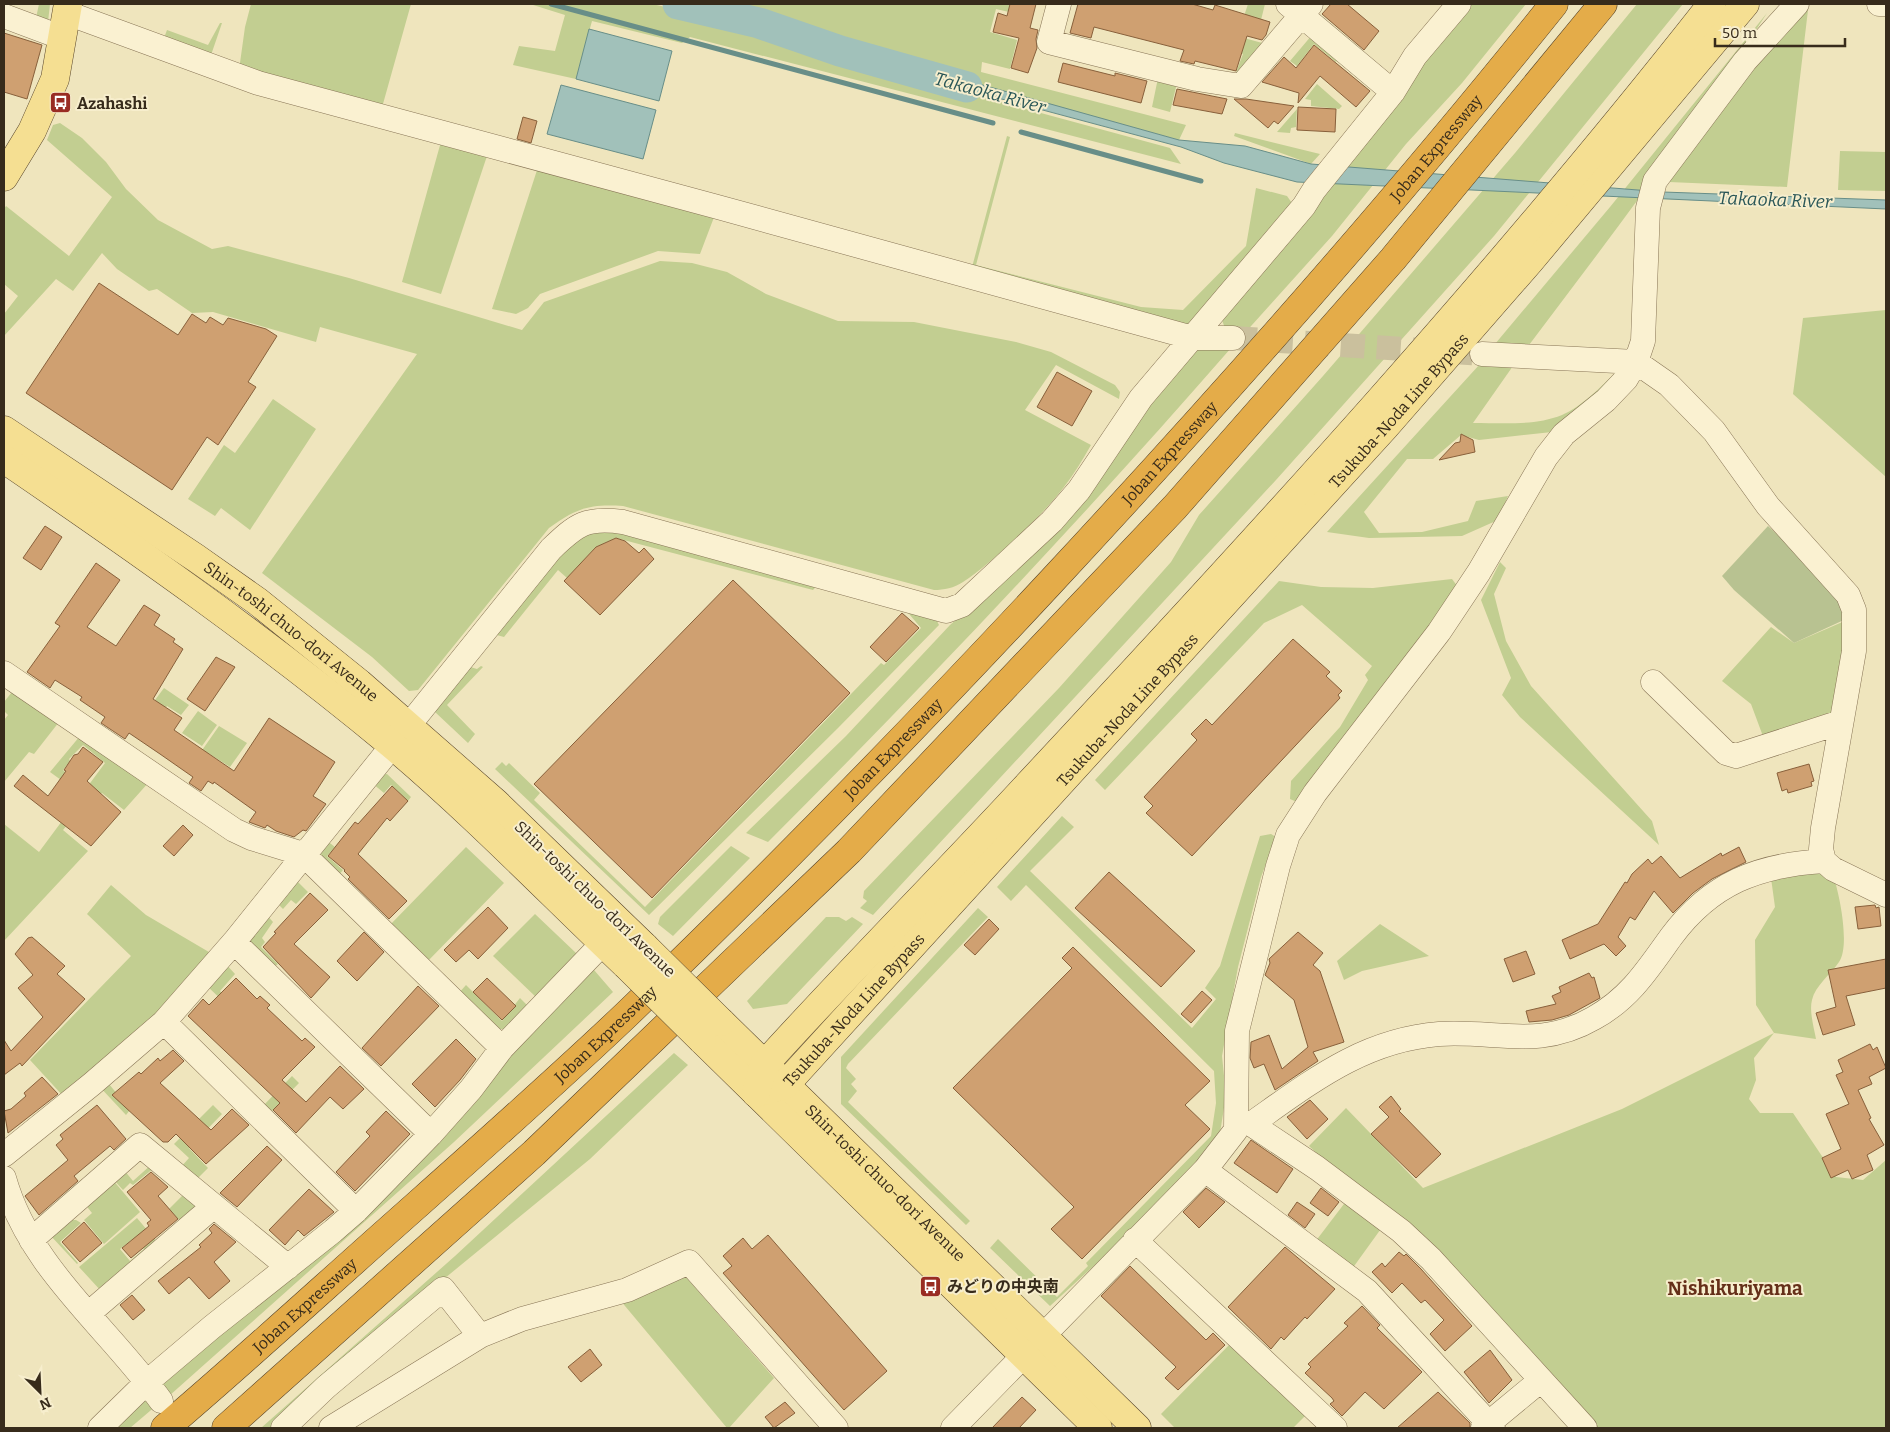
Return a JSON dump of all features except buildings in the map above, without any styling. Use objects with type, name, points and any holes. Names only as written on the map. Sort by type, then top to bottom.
[{"type":"highway","name":"Joban Expressway","points":[[166,1428],[534,1100],[626,1015],[813,832],[990,647],[1260,353],[1366,230],[1554,4]]},
{"type":"highway","points":[[226,1428],[534,1154],[849,851],[1175,507],[1393,259],[1603,4]]},
{"type":"main road","name":"Tsukuba-Noda Line Bypass","points":[[756,1093],[764,1065],[1023,790],[1399,378],[1510,251],[1712,4]]},
{"type":"main road","name":"Tsukuba-Noda Line Bypass","points":[[756,1093],[785,1085],[1385,428],[1530,261],[1745,4]]},
{"type":"main road","points":[[4,177],[28,138],[55,79],[66,18]]},
{"type":"main road","name":"Shin-toshi chuo-dori Avenue","points":[[4,430],[196,558],[257,602],[400,734],[480,823],[603,944],[626,965],[711,1031],[764,1065],[785,1085],[1032,1345]]},
{"type":"main road","name":"Shin-toshi chuo-dori Avenue","points":[[4,459],[400,734],[496,803],[645,947],[711,1031],[756,1093],[1032,1345],[1137,1428]]},
{"type":"main road","points":[[1032,1345],[1098,1428]]},
{"type":"street","points":[[1059,4],[1049,42],[1197,79],[1241,86],[1300,7],[1393,92]]},
{"type":"street","points":[[4,1155],[92,1084],[164,1022],[234,942],[551,548],[582,523],[600,518],[640,526],[946,611],[953,610],[962,605],[1052,521],[1078,490],[1141,398],[1304,206],[1314,190],[1393,92],[1415,56],[1459,4]]},
{"type":"street","points":[[1244,1122],[1237,1031],[1278,866],[1288,835],[1315,793],[1439,632],[1479,572],[1546,458],[1564,434],[1613,393],[1626,379],[1636,362],[1643,341],[1648,208],[1654,181],[1745,61],[1797,4]]},
{"type":"street","points":[[1879,4],[1885,4]]},
{"type":"street","points":[[4,16],[66,18],[258,83],[705,203],[1193,338],[1233,338]]},
{"type":"street","points":[[1482,354],[1636,362],[1669,385],[1714,431],[1768,506],[1839,582],[1852,601],[1854,610],[1854,651],[1821,849],[1824,861],[1833,869],[1886,895]]},
{"type":"street","points":[[4,673],[234,830],[251,838],[304,854],[502,1048]]},
{"type":"street","points":[[1652,682],[1726,753],[1736,756],[1841,722]]},
{"type":"street","points":[[953,1428],[1205,1170],[1244,1122],[1331,1068],[1359,1054],[1390,1043],[1440,1034],[1530,1038],[1573,1028],[1616,1004],[1639,982],[1686,918],[1700,904],[1720,889],[1744,876],[1776,866],[1824,861]]},
{"type":"street","points":[[234,942],[431,1134]]},
{"type":"street","points":[[100,1428],[154,1391],[212,1327],[334,1231],[356,1210],[431,1134],[471,1089],[502,1048],[603,944]]},
{"type":"street","points":[[164,1022],[356,1210]]},
{"type":"street","points":[[1244,1122],[1317,1168],[1401,1231],[1431,1259],[1585,1428]]},
{"type":"street","points":[[31,1240],[140,1145],[288,1267]]},
{"type":"street","points":[[1205,1170],[1367,1291],[1489,1427],[1541,1380]]},
{"type":"street","points":[[4,1178],[31,1240],[55,1274],[154,1391]]},
{"type":"street","points":[[88,1314],[214,1206]]},
{"type":"street","points":[[1135,1240],[1335,1428]]},
{"type":"street","points":[[331,1428],[480,1336],[522,1319],[627,1290],[690,1262],[836,1428]]},
{"type":"street","points":[[284,1428],[326,1387],[442,1289],[480,1336]]},
{"type":"green space","points":[[39,4],[50,4],[48,22],[36,18]]},
{"type":"green space","points":[[251,4],[411,4],[381,111],[239,70],[245,27]]},
{"type":"green space","points":[[530,4],[652,4],[774,31],[788,41],[801,42],[831,56],[1170,148],[1181,164],[690,37],[682,43],[592,21],[576,79],[513,65],[519,46],[555,51],[565,15]]},
{"type":"green space","points":[[699,4],[1009,4],[1009,12],[996,9],[990,32],[1017,40],[1010,69],[982,62],[981,72],[1186,125],[1179,140],[871,55],[808,34]]},
{"type":"green space","points":[[1248,4],[1265,4],[1261,20],[1244,16]]},
{"type":"green space","points":[[1471,4],[1526,4],[1462,83],[1406,144],[1332,236],[1243,335],[1227,334],[1222,320]]},
{"type":"green space","points":[[1637,4],[1683,4],[1494,236],[1276,480],[873,915],[860,908],[867,901],[863,898],[864,891],[1059,688],[1171,562],[1199,515],[1323,376],[1515,153]]},
{"type":"green space","points":[[1808,10],[1787,187],[1669,182],[1749,74],[1797,18]]},
{"type":"green space","points":[[1767,13],[1680,141],[1526,349],[1495,344],[1610,207]]},
{"type":"green space","points":[[220,23],[222,23],[210,58],[164,38],[167,30],[208,45]]},
{"type":"green space","points":[[1222,32],[1266,44],[1235,75],[1243,54],[1217,47]]},
{"type":"green space","points":[[1312,35],[1338,58],[1336,62],[1314,44],[1297,66],[1290,61]]},
{"type":"green space","points":[[1158,78],[1177,83],[1170,112],[1152,107]]},
{"type":"green space","points":[[1317,84],[1342,106],[1339,109],[1311,106],[1311,100],[1305,99]]},
{"type":"green space","points":[[1297,109],[1296,127],[1291,128],[1290,133],[1277,132]]},
{"type":"green space","points":[[60,123],[82,138],[106,162],[126,189],[158,220],[212,249],[228,246],[349,278],[522,330],[544,302],[660,261],[692,263],[727,272],[766,294],[838,321],[914,322],[1016,342],[1051,352],[1115,385],[1120,392],[1119,399],[1056,365],[1025,410],[1091,445],[1055,499],[988,563],[956,586],[934,590],[623,506],[592,507],[576,512],[549,528],[418,690],[409,691],[372,657],[262,573],[417,354],[320,327],[316,342],[213,312],[192,313],[157,289],[149,291],[117,269],[102,253],[73,291],[56,279],[4,336],[4,314],[18,296],[4,284],[4,209],[6,206],[69,256],[112,197],[47,140],[53,125]]},
{"type":"green space","points":[[1235,133],[1320,154],[1311,164],[1234,136]]},
{"type":"green space","points":[[1007,136],[1010,137],[976,265],[1141,307],[1183,310],[1246,246],[1256,188],[1287,196],[1294,206],[1189,330],[971,271]]},
{"type":"green space","points":[[442,138],[488,153],[441,294],[402,282]]},
{"type":"green space","points":[[1840,151],[1886,152],[1886,191],[1838,190]]},
{"type":"green space","points":[[539,164],[716,212],[700,254],[658,251],[540,294],[528,308],[516,314],[492,309]]},
{"type":"green space","points":[[1886,310],[1886,477],[1793,394],[1803,318]]},
{"type":"green space","points":[[1197,348],[1231,348],[1004,599],[768,842],[746,833],[846,736],[950,625],[1016,568]]},
{"type":"green space","points":[[1480,364],[1513,366],[1473,423],[1530,422],[1552,419],[1584,402],[1616,372],[1600,394],[1552,432],[1479,440],[1461,435],[1433,459],[1407,459],[1364,512],[1379,533],[1422,532],[1468,521],[1476,501],[1508,496],[1498,520],[1462,536],[1369,538],[1327,532]]},
{"type":"green space","points":[[273,399],[316,429],[250,530],[221,508],[215,516],[188,499],[224,445],[235,453]]},
{"type":"green space","points":[[1768,526],[1841,597],[1846,619],[1794,643],[1734,590],[1722,576]]},
{"type":"green space","points":[[598,527],[819,583],[813,590],[616,538],[596,547],[567,578],[558,570],[504,637],[493,634],[565,546]]},
{"type":"green space","points":[[1500,562],[1506,568],[1494,594],[1506,641],[1531,686],[1652,821],[1659,845],[1520,717],[1502,695],[1511,678],[1481,600]]},
{"type":"green space","points":[[1452,579],[1458,587],[1297,802],[1290,799],[1291,781],[1340,727],[1368,680],[1365,675],[1372,666],[1302,605],[1264,623],[1105,790],[1095,780],[1279,581],[1321,587],[1373,588]]},
{"type":"green space","points":[[904,608],[934,615],[939,625],[649,915],[495,769],[502,762],[506,766],[509,763],[540,793],[534,800],[645,907],[881,663],[884,665],[921,628]]},
{"type":"green space","points":[[1847,620],[1834,719],[1764,739],[1751,704],[1722,681],[1771,627],[1794,643]]},
{"type":"green space","points":[[467,666],[477,669],[481,666],[483,667],[447,705],[475,734],[468,743],[435,712],[434,706]]},
{"type":"green space","points":[[164,688],[189,705],[181,715],[167,706],[160,715],[149,708]]},
{"type":"green space","points":[[12,692],[59,722],[34,754],[29,752],[4,782],[4,720],[8,715],[4,711],[4,702]]},
{"type":"green space","points":[[198,711],[217,725],[202,746],[182,733]]},
{"type":"green space","points":[[219,726],[247,743],[230,767],[208,753],[196,770],[191,766]]},
{"type":"green space","points":[[80,736],[149,782],[124,810],[102,793],[81,808],[63,830],[88,851],[4,941],[4,824],[39,852],[105,763],[83,745],[69,759],[70,761],[63,770],[67,774],[61,780],[50,772]]},
{"type":"green space","points":[[387,774],[411,797],[408,801],[391,785],[384,793],[372,783],[379,775]]},
{"type":"green space","points":[[1062,816],[1074,827],[1030,871],[1192,1028],[1216,999],[1205,988],[1220,966],[1260,836],[1271,834],[1276,837],[1261,877],[1238,967],[1222,1056],[1226,1095],[1220,1133],[1208,1151],[1133,1230],[1050,1306],[990,1248],[998,1239],[1057,1297],[1088,1266],[1086,1263],[1211,1136],[1216,1103],[1214,1071],[1026,885],[1011,901],[997,887]]},
{"type":"green space","points":[[326,840],[335,847],[327,856],[343,870],[337,877],[318,859],[318,851]]},
{"type":"green space","points":[[731,846],[750,858],[673,936],[658,924],[660,917]]},
{"type":"green space","points":[[466,847],[504,883],[426,963],[388,927]]},
{"type":"green space","points":[[302,868],[306,872],[297,881],[308,892],[296,904],[291,900],[283,909],[275,901]]},
{"type":"green space","points":[[1816,869],[1834,878],[1843,921],[1844,945],[1842,955],[1839,962],[1816,990],[1812,1000],[1811,1014],[1816,1039],[1774,1033],[1756,1005],[1755,940],[1775,907],[1771,878]]},
{"type":"green space","points":[[111,885],[146,915],[214,955],[152,1025],[64,1097],[30,1060],[131,956],[87,914]]},
{"type":"green space","points":[[978,908],[988,917],[846,1068],[856,1079],[851,1084],[857,1091],[848,1102],[970,1221],[966,1225],[841,1104],[841,1057]]},
{"type":"green space","points":[[265,913],[273,922],[262,938],[265,942],[261,947],[278,964],[273,968],[247,947],[258,920]]},
{"type":"green space","points":[[535,914],[576,953],[575,961],[538,999],[493,956]]},
{"type":"green space","points":[[826,917],[839,917],[846,921],[852,917],[863,924],[787,1004],[753,1009],[747,1001]]},
{"type":"green space","points":[[1380,924],[1429,956],[1362,971],[1344,980],[1337,961]]},
{"type":"green space","points":[[224,962],[235,974],[220,991],[231,1003],[229,1007],[206,985]]},
{"type":"green space","points":[[594,970],[613,992],[454,1142],[169,1396],[162,1387],[166,1380],[499,1066],[586,971]]},
{"type":"green space","points":[[466,985],[502,1021],[520,998],[527,1005],[508,1029],[495,1029],[458,994]]},
{"type":"green space","points":[[1774,1033],[1754,1058],[1756,1080],[1749,1099],[1760,1113],[1793,1113],[1836,1177],[1863,1180],[1886,1160],[1886,1428],[1597,1428],[1515,1339],[1309,1146],[1346,1108],[1423,1188],[1622,1109]]},
{"type":"green space","points":[[674,1053],[688,1065],[590,1159],[411,1306],[275,1428],[261,1428],[455,1256]]},
{"type":"green space","points":[[292,1076],[299,1083],[271,1112],[261,1108]]},
{"type":"green space","points":[[105,1079],[130,1110],[126,1115],[98,1085]]},
{"type":"green space","points":[[213,1105],[222,1114],[189,1148],[208,1168],[197,1179],[181,1167],[189,1158],[174,1144]]},
{"type":"green space","points":[[152,1164],[175,1183],[171,1186],[154,1168],[133,1185],[130,1183],[123,1190],[113,1179],[124,1170],[133,1181]]},
{"type":"green space","points":[[112,1179],[140,1212],[104,1244],[84,1220],[92,1213],[84,1203]]},
{"type":"green space","points":[[186,1192],[199,1203],[182,1223],[169,1209]]},
{"type":"green space","points":[[1347,1200],[1383,1226],[1352,1269],[1315,1242]]},
{"type":"green space","points":[[137,1218],[158,1243],[102,1292],[79,1267]],"holes":[[[134,1238],[144,1249],[130,1261],[120,1249]]]},
{"type":"green space","points":[[67,1220],[76,1220],[81,1223],[60,1242],[77,1264],[50,1235]]},
{"type":"green space","points":[[686,1277],[774,1378],[729,1428],[727,1428],[620,1300]]},
{"type":"green space","points":[[1232,1342],[1305,1416],[1293,1428],[1175,1428],[1161,1414]]},
{"type":"green space","points":[[150,1398],[157,1405],[130,1428],[110,1428],[141,1400]]},
{"type":"water","points":[[589,29],[672,51],[659,101],[576,79]]},
{"type":"water","points":[[929,70],[1179,140],[1245,146],[1311,164],[1663,192],[1886,200],[1886,209],[1297,182],[1224,163],[1181,147],[923,78]]},
{"type":"water","points":[[561,85],[656,110],[643,159],[547,134]]},
{"type":"waterway","points":[[551,4],[993,123]]},
{"type":"waterway","name":"Takaoka River","points":[[678,4],[759,23],[840,51],[967,87]]},
{"type":"waterway","points":[[1021,132],[1201,181]]},
{"type":"tunnel","points":[[1233,338],[1482,354]]},
{"type":"place","name":"Azahashi","points":[[61,103]]},
{"type":"place","name":"みどりの中央南","points":[[931,1286]]},
{"type":"district","name":"Nishikuriyama","points":[[1735,1288]]}]
